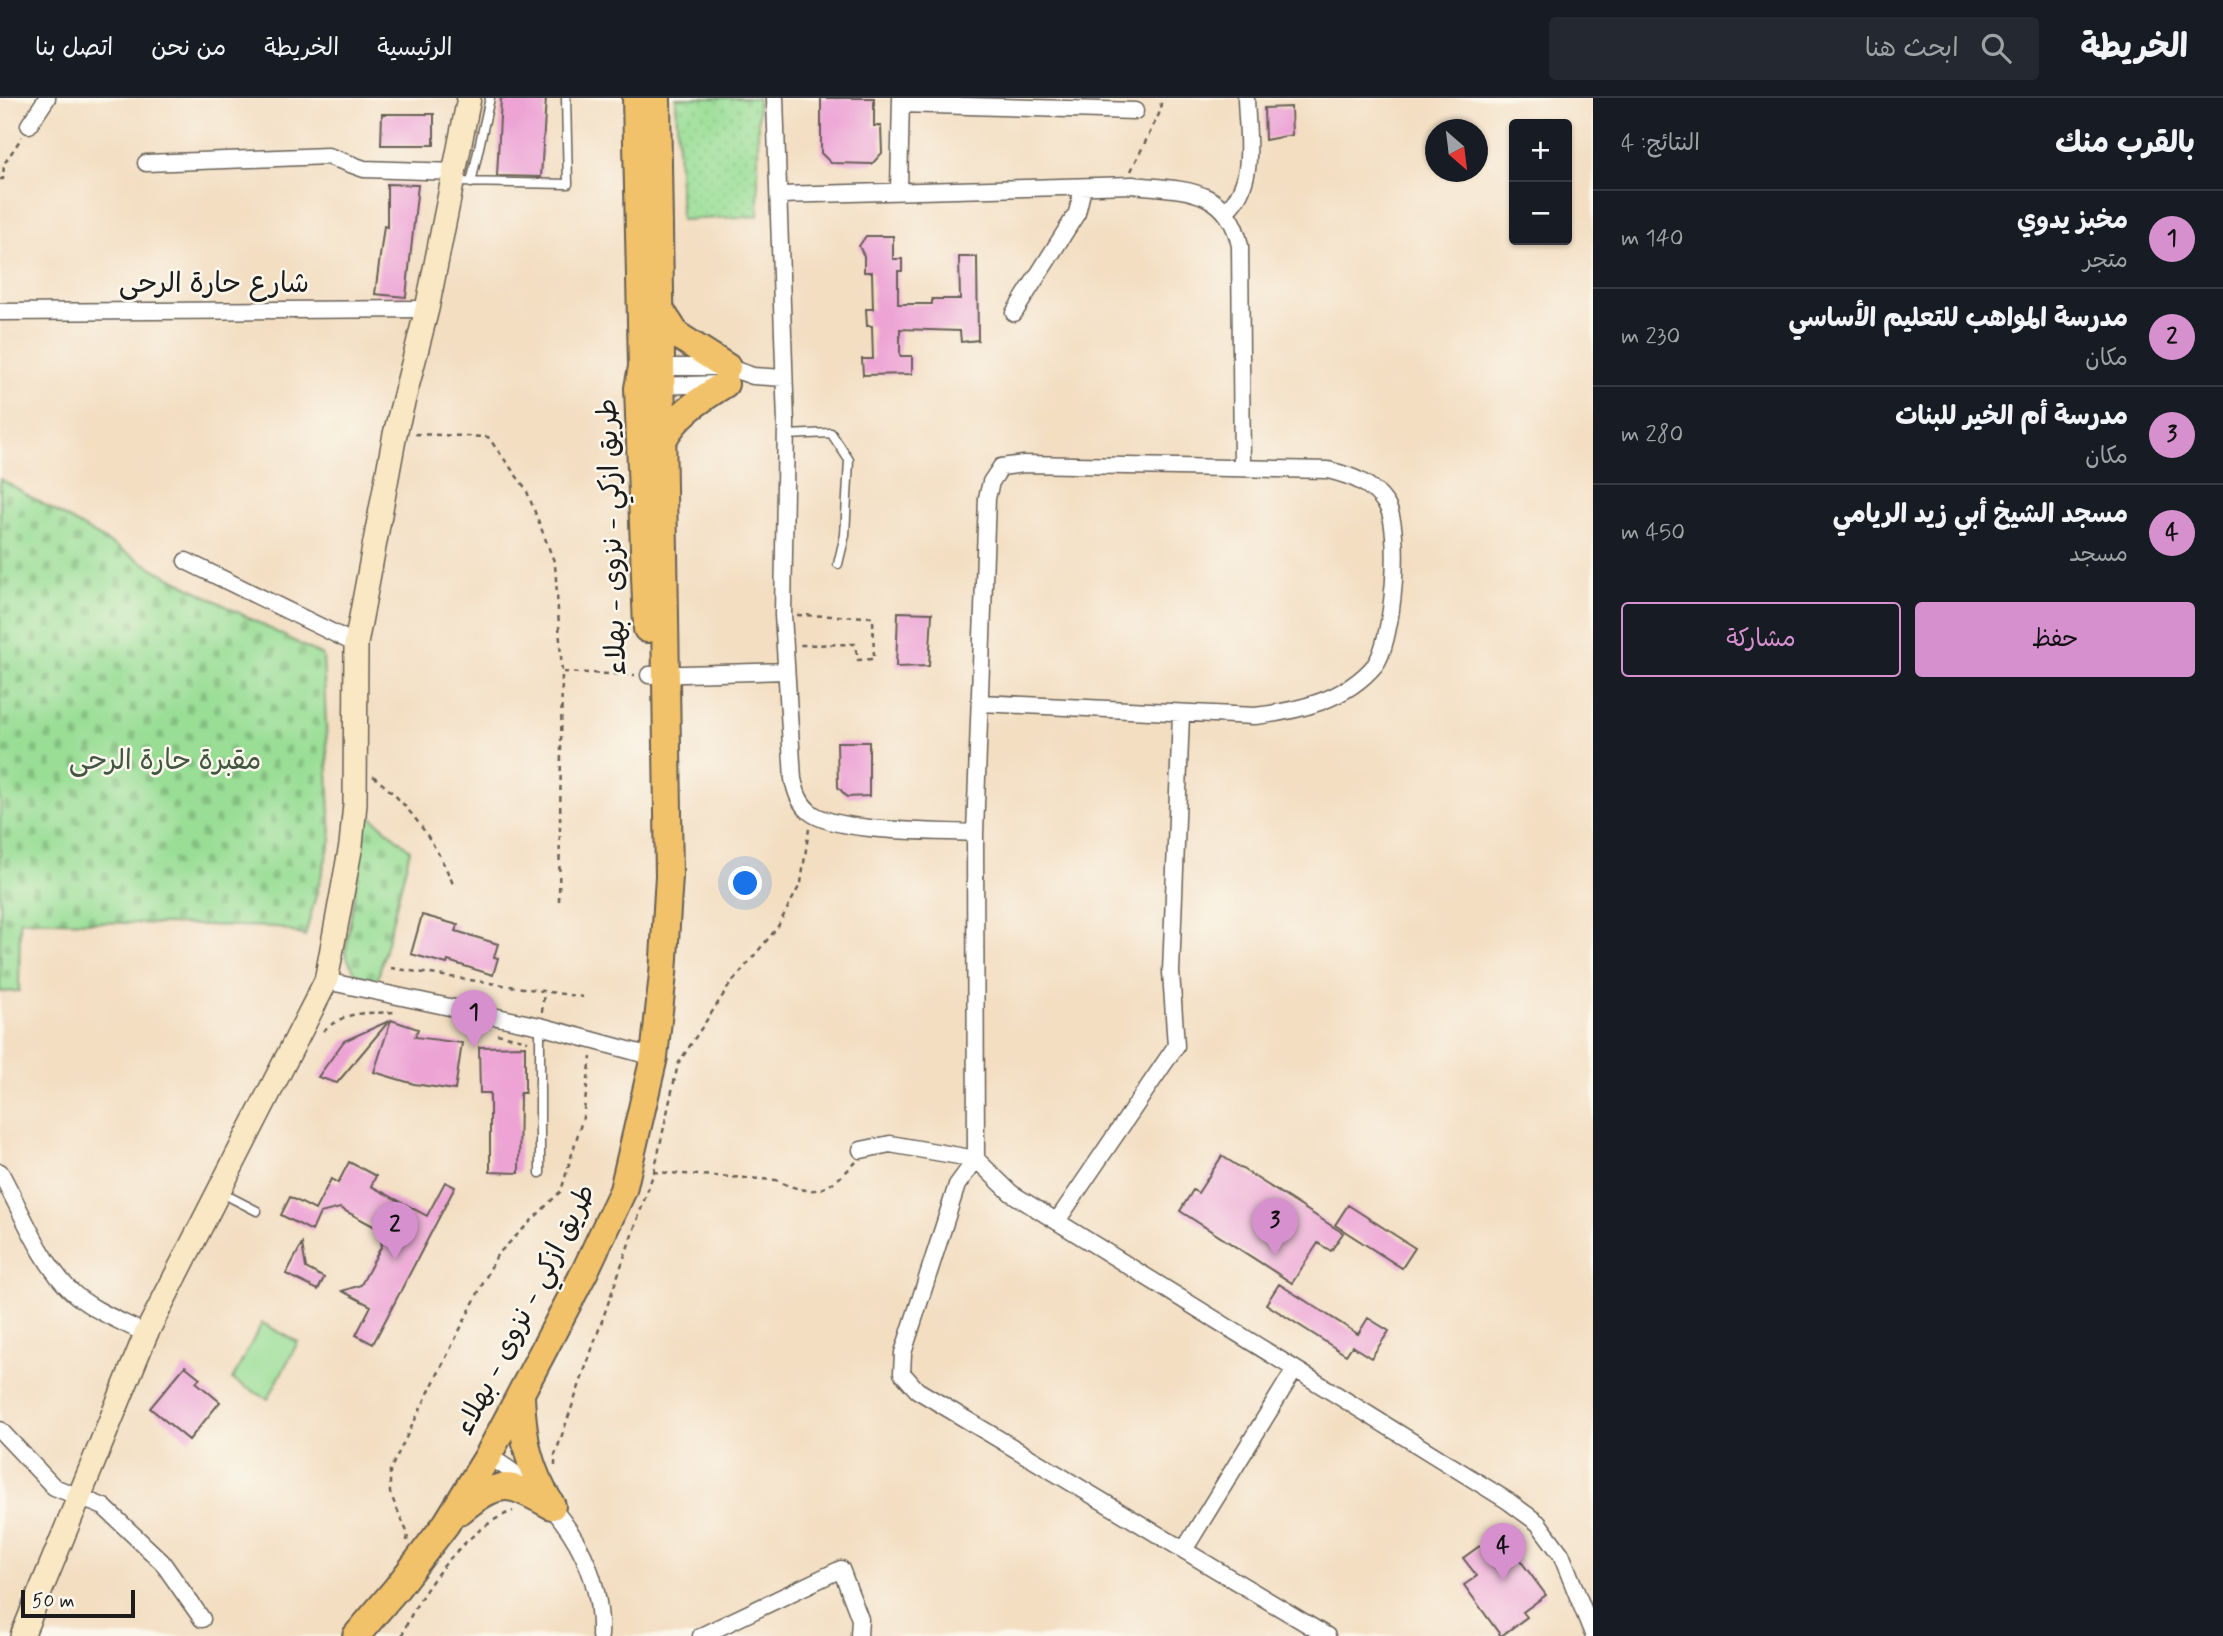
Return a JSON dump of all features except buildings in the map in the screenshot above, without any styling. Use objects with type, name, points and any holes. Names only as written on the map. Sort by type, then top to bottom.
[{"type":"main road","name":"طريق ازكي - نزوى - بهلاء","points":[[636,98],[650,377],[657,675]]},
{"type":"main road","name":"طريق ازكي - نزوى - بهلاء","points":[[356,1636],[446,1524],[522,1397],[623,1190],[654,1056],[663,974],[654,871],[663,440],[650,377],[660,310],[657,98]]},
{"type":"main road","points":[[660,310],[677,335],[726,376],[672,423],[663,440]]},
{"type":"main road","points":[[522,1397],[528,1459],[535,1479],[552,1506]]},
{"type":"main road","points":[[446,1524],[477,1497],[499,1486],[516,1487],[552,1506]]},
{"type":"street","points":[[29,125],[47,98]]},
{"type":"street","points":[[22,1636],[146,1334],[326,981],[351,845],[355,804],[356,644],[395,434],[460,179],[469,98]]},
{"type":"street","points":[[775,98],[786,435],[783,615],[793,779],[798,799],[811,813],[850,826],[975,833]]},
{"type":"street","points":[[1227,210],[1244,188],[1248,166],[1246,98]]},
{"type":"street","points":[[899,190],[901,101],[1031,102],[1135,111]]},
{"type":"street","points":[[146,163],[328,156],[364,169],[460,179]]},
{"type":"street","points":[[780,195],[1132,185],[1180,190],[1212,198],[1227,210],[1236,227],[1240,246],[1242,468]]},
{"type":"street","points":[[1014,313],[1077,214],[1083,188]]},
{"type":"street","name":"شارع حارة الرحى","points":[[0,312],[428,309]]},
{"type":"street","points":[[650,377],[784,378]]},
{"type":"street","points":[[981,704],[1181,715],[1255,716],[1293,711],[1320,702],[1351,686],[1376,664],[1387,636],[1395,534],[1388,506],[1371,487],[1354,477],[1328,470],[1024,464],[1001,467],[991,482],[987,498],[975,833],[976,1158],[957,1185],[903,1353],[902,1373],[917,1390],[1326,1636]]},
{"type":"street","points":[[186,561],[356,644]]},
{"type":"street","points":[[657,675],[786,671]]},
{"type":"street","points":[[1057,1221],[1175,1046],[1171,972],[1181,715]]},
{"type":"street","points":[[326,981],[540,1026],[654,1056]]},
{"type":"street","points":[[861,1150],[890,1144],[976,1158],[1011,1193],[1507,1501],[1538,1523],[1560,1554],[1593,1634]]},
{"type":"street","points":[[0,1172],[53,1269],[70,1290],[101,1311],[146,1334]]},
{"type":"street","points":[[1184,1550],[1295,1369]]},
{"type":"street","points":[[0,1430],[54,1487],[104,1507],[162,1562],[202,1619]]},
{"type":"street","points":[[488,1456],[508,1468],[552,1506],[571,1531],[582,1554],[601,1611],[600,1636]]},
{"type":"street","points":[[701,1636],[841,1569],[860,1619],[859,1636]]},
{"type":"lane","points":[[490,98],[460,179],[568,184],[566,98]]},
{"type":"lane","points":[[786,435],[831,433],[849,460],[845,535],[838,564]]},
{"type":"lane","points":[[540,1026],[540,1173]]},
{"type":"lane","points":[[220,1192],[257,1210]]},
{"type":"path","points":[[1132,185],[1131,170],[1159,114],[1163,98]]},
{"type":"path","points":[[0,179],[3,179],[4,164],[29,125]]},
{"type":"path","points":[[395,434],[488,437],[526,489],[555,564],[562,672],[559,901]]},
{"type":"path","points":[[783,615],[873,617],[874,659],[858,660],[855,644],[786,645]]},
{"type":"path","points":[[562,672],[657,675]]},
{"type":"path","points":[[354,762],[376,778],[414,815],[443,860],[453,884]]},
{"type":"path","points":[[555,1468],[555,1455],[582,1371],[654,1172],[678,1064],[729,986],[783,917],[801,883],[811,813]]},
{"type":"path","points":[[391,968],[583,997]]},
{"type":"path","points":[[540,1026],[544,992]]},
{"type":"path","points":[[315,1037],[351,1014],[368,1010],[396,1012]]},
{"type":"path","points":[[489,1032],[539,1043]]},
{"type":"path","points":[[413,1568],[404,1561],[408,1534],[390,1493],[390,1470],[497,1255],[561,1191],[583,1117],[590,1062]]},
{"type":"path","points":[[654,1172],[776,1180],[791,1187],[818,1192],[833,1184],[856,1162],[861,1150]]},
{"type":"path","points":[[402,1636],[411,1611],[470,1536],[496,1517],[517,1510]]},
{"type":"green space","points":[[676,98],[758,98],[758,216],[681,220]]},
{"type":"green space","name":"مقبرة حارة الرحى","points":[[0,479],[158,571],[323,656],[331,840],[305,936],[277,927],[20,920],[19,991],[0,992]]},
{"type":"green space","points":[[367,813],[410,850],[377,982],[356,974],[345,954]]},
{"type":"green space","points":[[262,1323],[298,1342],[268,1399],[232,1380]]},
{"type":"place","name":"مخبز يدوي","points":[[474,1048]]},
{"type":"place","name":"مدرسة أم الخير للبنات","points":[[1275,1256]]},
{"type":"place","name":"مدرسة المواهب للتعليم الأساسي","points":[[395,1260]]},
{"type":"place","name":"مسجد الشيخ أبي زيد الريامي","points":[[1503,1581]]}]
